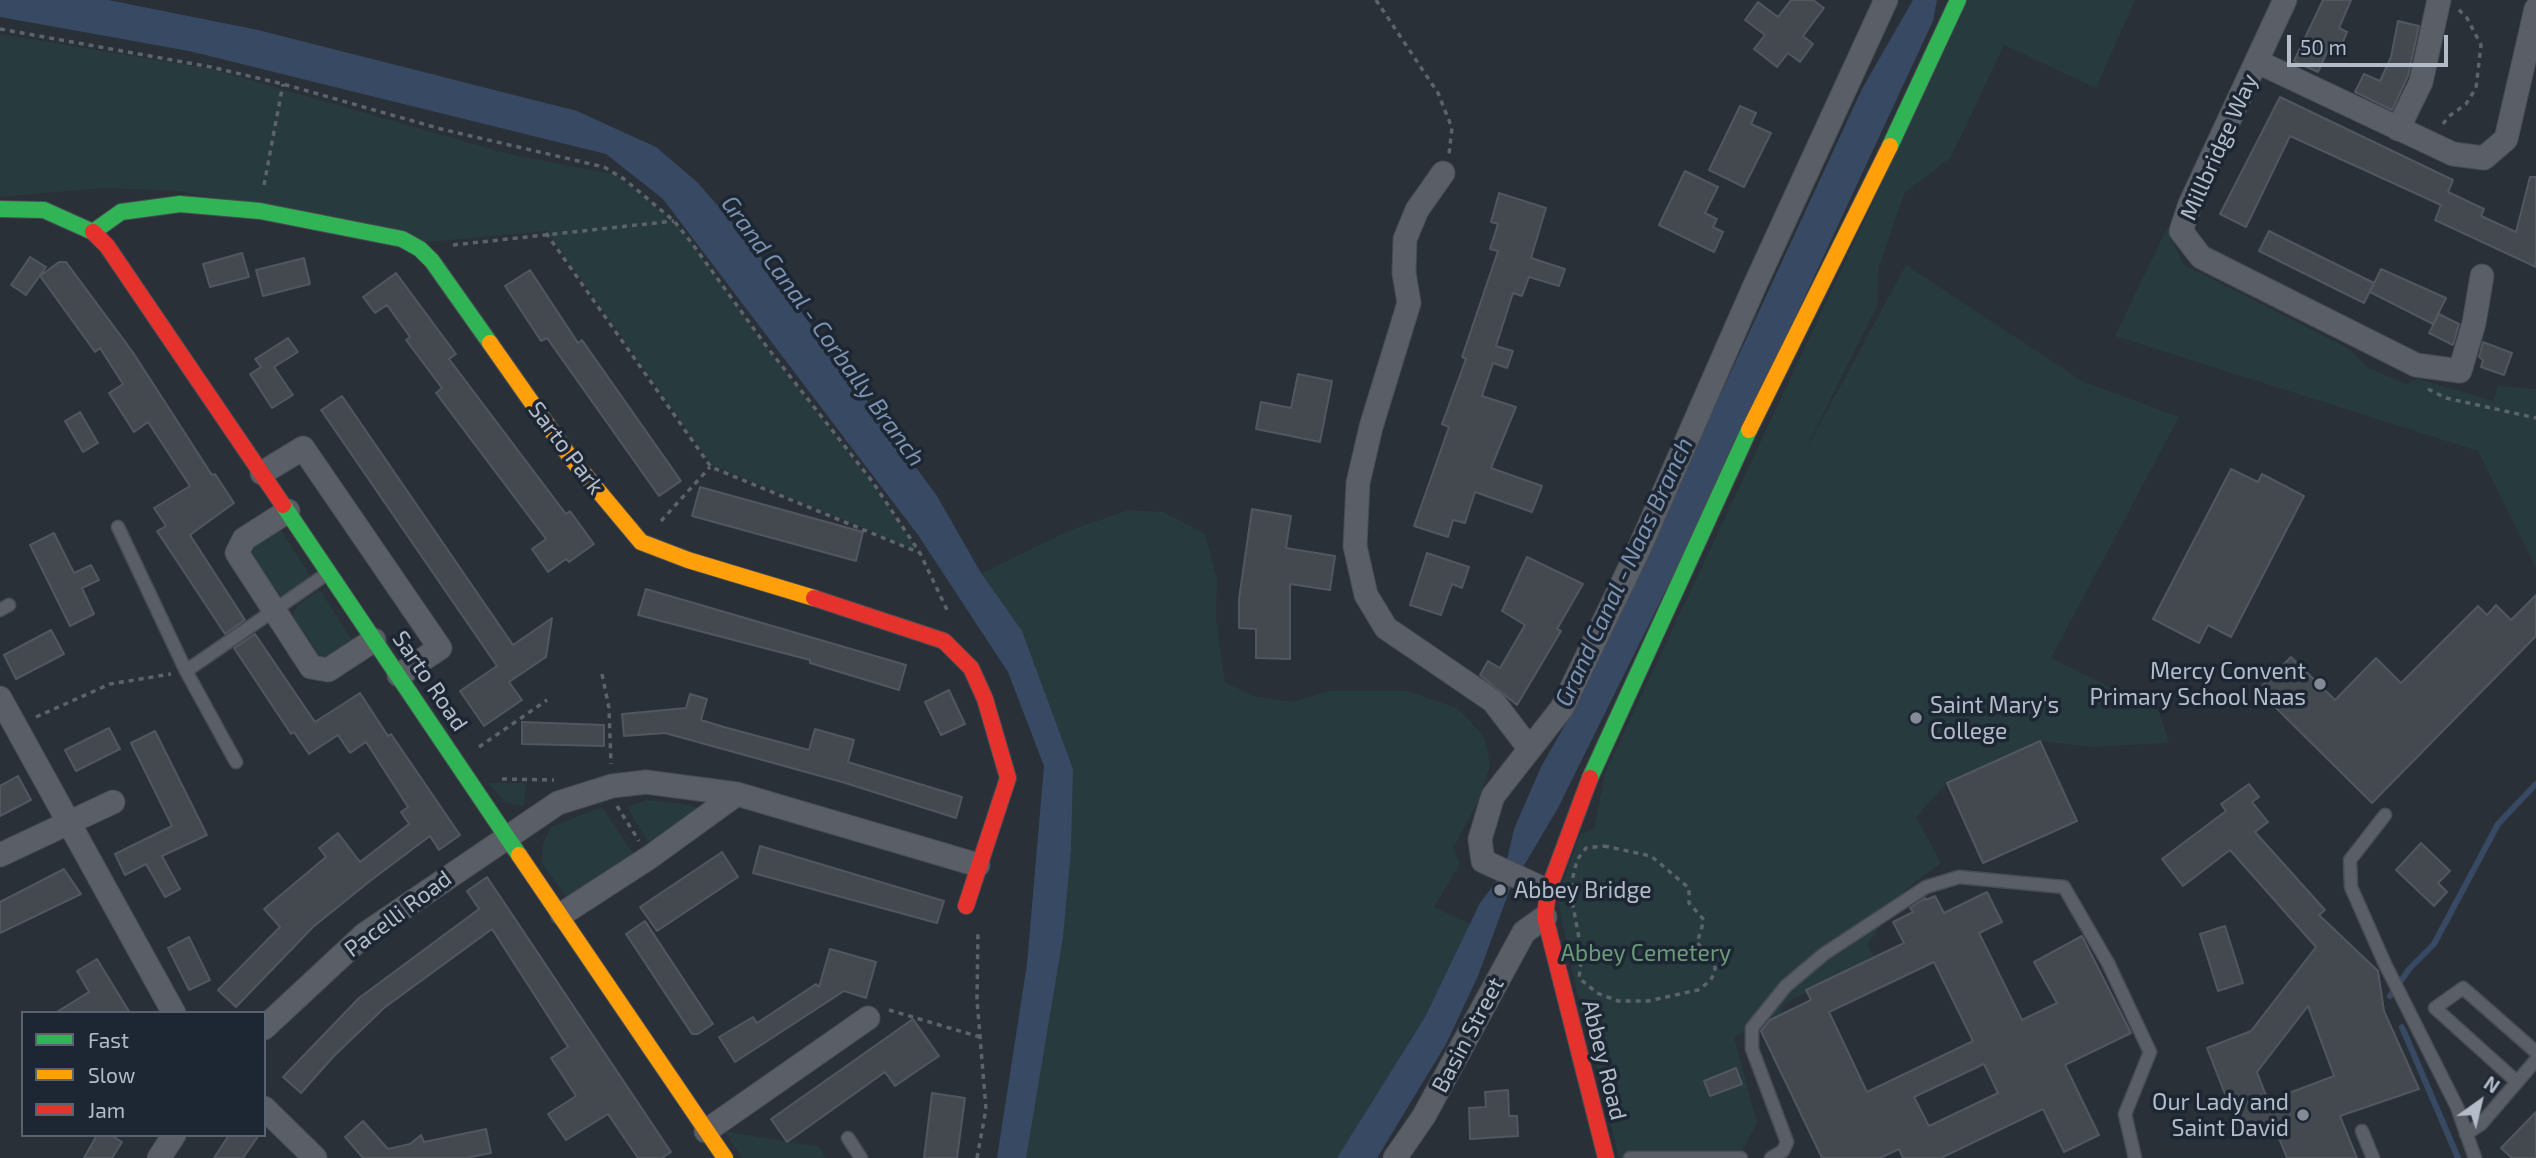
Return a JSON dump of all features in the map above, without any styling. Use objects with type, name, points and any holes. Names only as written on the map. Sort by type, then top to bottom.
[{"type":"street","points":[[1540,888],[1483,861],[1479,839],[1493,796],[1562,708],[1633,561],[1754,287],[1886,0]]},
{"type":"street","name":"Abbey Road","points":[[1606,1158],[1540,888],[1576,832],[1592,774],[1676,585],[1778,370],[1861,209],[1958,0]]},
{"type":"street","name":"Millbridge Way","points":[[2285,0],[2190,204],[2181,231],[2201,257],[2233,275],[2416,365],[2433,367]]},
{"type":"street","points":[[2398,129],[2421,82],[2439,0]]},
{"type":"street","points":[[2258,62],[2453,154],[2484,158],[2506,139],[2535,17]]},
{"type":"street","points":[[1443,173],[1418,210],[1405,239],[1404,272],[1409,303],[1358,483],[1355,546],[1366,595],[1386,628],[1493,701],[1529,748]]},
{"type":"street","name":"Sarto Park","points":[[93,232],[103,222],[121,212],[180,204],[260,211],[402,239],[420,249],[432,261],[570,457],[641,542],[688,560],[869,614],[944,641],[959,653],[971,668],[985,699],[1007,778],[965,906]]},
{"type":"street","points":[[0,209],[44,210],[93,232]]},
{"type":"street","name":"Sarto Road","points":[[93,232],[107,246],[288,511],[725,1158]]},
{"type":"street","points":[[2433,367],[2460,371],[2474,323],[2482,276]]},
{"type":"street","points":[[262,473],[303,448],[433,637],[440,648],[399,675]]},
{"type":"street","points":[[288,511],[244,539],[237,553],[311,667],[328,670],[374,640]]},
{"type":"street","points":[[0,698],[173,1011]]},
{"type":"street","points":[[507,835],[558,803],[612,786],[646,782],[737,794],[978,865]]},
{"type":"street","points":[[562,914],[650,857],[737,794]]},
{"type":"street","points":[[0,855],[113,802]]},
{"type":"street","name":"Pacelli Road","points":[[266,1026],[365,933],[507,835]]},
{"type":"street","name":"Basin Street","points":[[1395,1158],[1424,1116],[1524,932],[1545,917]]},
{"type":"street","points":[[706,1130],[868,1017]]},
{"type":"street","points":[[266,1110],[315,1158]]},
{"type":"street","points":[[159,1158],[173,1137]]},
{"type":"lane","points":[[118,527],[186,671],[236,762]]},
{"type":"lane","points":[[186,671],[328,573]]},
{"type":"lane","points":[[2385,816],[2350,860],[2351,887],[2385,964],[2457,1107],[2475,1158]]},
{"type":"lane","points":[[1771,1158],[1783,1151],[1787,1142],[1752,1049],[1752,1028],[1786,986],[1824,954],[1926,887],[1959,877],[2064,887],[2108,963],[2150,1052],[2126,1114],[2135,1158]]},
{"type":"lane","points":[[2516,1081],[2435,1008],[2463,988],[2536,1052]]},
{"type":"lane","points":[[2466,1134],[2481,1124],[2536,1060]]},
{"type":"lane","points":[[2362,1131],[2373,1158]]},
{"type":"lane","points":[[848,1138],[861,1158]]},
{"type":"lane","points":[[1630,1158],[1741,1158]]},
{"type":"path","points":[[1376,0],[1438,93],[1452,128],[1443,173]]},
{"type":"path","points":[[2432,144],[2448,117],[2466,104],[2476,88],[2481,45],[2467,18],[2450,0]]},
{"type":"path","points":[[0,29],[211,67],[283,84],[440,129],[604,167],[624,179],[674,221],[872,481],[920,553],[951,620]]},
{"type":"path","points":[[260,211],[283,84]]},
{"type":"path","points":[[420,249],[674,221]]},
{"type":"path","points":[[546,233],[711,467],[920,553]]},
{"type":"path","points":[[2433,367],[2427,387],[2429,391],[2446,398],[2536,418]]},
{"type":"path","points":[[641,542],[711,467]]},
{"type":"path","points":[[15,727],[110,684],[186,671]]},
{"type":"path","points":[[457,762],[547,700]]},
{"type":"path","points":[[468,779],[559,780]]},
{"type":"path","points":[[1604,846],[1651,856],[1685,883],[1689,888],[1689,903],[1704,920],[1697,943],[1715,960],[1715,972],[1710,981],[1698,990],[1638,1001],[1618,1000],[1597,993],[1579,978],[1582,954],[1571,895],[1577,860],[1586,848],[1604,846]]},
{"type":"path","points":[[977,1158],[986,1109],[980,1037],[978,922]]},
{"type":"path","points":[[868,1017],[888,1010],[980,1037]]},
{"type":"green space","name":"Saint Mary's College","points":[[1968,0],[2135,0],[2096,88],[2004,45],[1951,157],[1904,194],[1879,267],[1877,306],[1804,453],[1906,265],[2082,381],[2179,417],[2051,658],[2159,711],[2169,743],[2089,747],[2040,741],[1947,783],[1916,817],[1941,863],[1906,889],[1867,945],[1876,959],[1785,1003],[1779,1015],[1734,1037],[1757,1123],[1738,1158],[1619,1158],[1590,1036],[1604,1029],[1582,1016],[1557,897],[1580,835],[1594,829],[1605,773]]},
{"type":"green space","points":[[0,34],[211,69],[505,153],[616,175],[674,222],[691,242],[766,347],[871,481],[917,550],[712,465],[547,231],[428,242],[179,191],[103,188],[0,197]]},
{"type":"green space","points":[[2167,228],[2183,264],[2348,348],[2367,367],[2405,384],[2418,379],[2493,401],[2498,386],[2536,389],[2536,568],[2478,451],[2115,336]]},
{"type":"green space","points":[[1129,510],[1163,512],[1205,534],[1217,579],[1216,619],[1225,682],[1253,696],[1292,702],[1329,691],[1407,691],[1457,708],[1483,735],[1487,747],[1490,766],[1478,802],[1453,848],[1460,864],[1434,907],[1470,924],[1425,1017],[1337,1158],[1026,1158],[1071,850],[982,573],[1073,529]]},
{"type":"green space","points":[[277,524],[312,579],[281,596],[248,552],[249,546]]},
{"type":"green space","points":[[320,590],[355,645],[331,661],[320,660],[291,618],[298,605]]},
{"type":"green space","points":[[488,783],[526,783],[524,806],[506,803]]},
{"type":"green space","points":[[647,800],[701,808],[651,847],[627,807]]},
{"type":"green space","points":[[602,807],[636,858],[572,905],[542,863],[543,843],[551,827]]},
{"type":"green space","points":[[724,1131],[819,1147],[826,1158],[742,1158]]},
{"type":"water","points":[[0,0],[108,0],[258,30],[577,111],[656,147],[697,182],[750,242],[937,496],[981,573],[1022,631],[1073,769],[1071,850],[1063,937],[1026,1158],[997,1158],[1027,964],[1044,766],[1008,672],[918,535],[663,199],[606,154],[189,51],[0,17]]},
{"type":"water","points":[[1913,0],[1937,0],[1933,21],[1707,507],[1558,808],[1510,889],[1478,976],[1446,1044],[1377,1158],[1337,1158],[1425,1017],[1480,903],[1496,882],[1508,856],[1514,829],[1541,767],[1577,704],[1862,89]]},
{"type":"building","points":[[1791,0],[1813,0],[1824,8],[1803,36],[1813,44],[1800,62],[1788,53],[1777,67],[1754,49],[1765,35],[1745,20],[1758,2],[1778,17]]},
{"type":"building","points":[[2323,0],[2351,0],[2339,28],[2347,32],[2342,44],[2337,54],[2328,50],[2318,72],[2294,61]]},
{"type":"building","points":[[2398,21],[2419,26],[2408,76],[2392,110],[2355,92],[2364,74],[2380,81],[2391,57]]},
{"type":"building","points":[[2280,97],[2453,180],[2448,192],[2484,209],[2481,216],[2516,232],[2530,177],[2536,177],[2536,267],[2435,220],[2441,205],[2290,136],[2246,227],[2220,214]]},
{"type":"building","points":[[1740,106],[1756,113],[1751,124],[1771,133],[1744,187],[1709,170]]},
{"type":"building","points":[[1685,171],[1718,187],[1705,213],[1717,219],[1713,227],[1723,232],[1714,252],[1659,225]]},
{"type":"building","points":[[1499,193],[1546,208],[1531,258],[1565,269],[1559,286],[1529,277],[1522,296],[1513,293],[1496,346],[1513,351],[1507,368],[1493,363],[1482,396],[1516,407],[1491,468],[1542,486],[1532,512],[1475,492],[1465,523],[1453,520],[1448,537],[1414,526],[1449,427],[1442,424],[1466,359],[1462,357],[1498,251],[1490,249],[1498,224],[1491,222]]},
{"type":"building","points":[[2269,231],[2374,283],[2364,303],[2259,251]]},
{"type":"building","points":[[242,253],[249,277],[210,287],[203,264]]},
{"type":"building","points":[[30,257],[46,267],[26,295],[11,285]]},
{"type":"building","points":[[304,258],[310,284],[263,296],[256,270]]},
{"type":"building","points":[[59,262],[66,262],[132,351],[212,475],[215,474],[234,503],[190,535],[245,620],[225,634],[157,531],[166,526],[154,508],[190,486],[148,422],[134,432],[109,393],[123,384],[100,348],[95,352],[40,276]]},
{"type":"building","points":[[2381,269],[2446,298],[2433,324],[2370,292]]},
{"type":"building","points":[[530,270],[578,343],[582,340],[681,481],[659,496],[547,338],[541,341],[505,286]]},
{"type":"building","points":[[396,273],[456,354],[449,359],[566,514],[570,511],[594,544],[569,562],[566,559],[548,572],[532,549],[546,539],[436,393],[442,388],[406,340],[410,337],[387,305],[375,313],[363,297]]},
{"type":"building","points":[[2439,314],[2459,324],[2453,345],[2429,333]]},
{"type":"building","points":[[288,338],[298,352],[274,367],[293,395],[272,408],[250,374],[261,367],[255,359]]},
{"type":"building","points":[[2483,342],[2512,353],[2504,375],[2481,367],[2483,360],[2479,357]]},
{"type":"building","points":[[1298,374],[1332,381],[1320,442],[1256,429],[1261,402],[1291,408]]},
{"type":"building","points":[[342,396],[513,645],[552,618],[546,657],[509,682],[522,700],[484,726],[460,691],[497,666],[321,410]]},
{"type":"building","points":[[80,412],[98,443],[83,452],[65,421]]},
{"type":"building","points":[[2231,469],[2258,482],[2262,474],[2304,496],[2231,637],[2208,625],[2199,643],[2153,619]]},
{"type":"building","points":[[700,487],[863,532],[856,561],[692,516]]},
{"type":"building","points":[[1252,509],[1291,516],[1286,548],[1335,556],[1330,590],[1290,584],[1290,659],[1256,658],[1256,629],[1239,628],[1239,599]]},
{"type":"building","points":[[54,533],[74,573],[91,565],[99,580],[82,588],[94,614],[70,626],[30,545]]},
{"type":"building","points":[[1427,553],[1469,567],[1462,588],[1452,584],[1441,615],[1410,605]]},
{"type":"building","points":[[1527,557],[1583,584],[1557,629],[1561,631],[1517,705],[1480,675],[1488,661],[1500,668],[1525,625],[1502,611]]},
{"type":"building","points":[[646,589],[906,665],[899,690],[810,663],[810,660],[638,615]]},
{"type":"building","points":[[2536,595],[2536,636],[2372,803],[2258,690],[2291,657],[2335,700],[2376,658],[2401,683],[2478,606],[2487,615],[2496,605],[2511,620]]},
{"type":"building","points":[[51,630],[64,654],[16,679],[4,655]]},
{"type":"building","points":[[255,634],[315,722],[360,693],[460,835],[439,850],[430,836],[370,881],[313,927],[236,1007],[218,990],[280,927],[264,909],[326,857],[319,848],[338,833],[360,862],[409,824],[401,812],[408,807],[366,742],[350,753],[338,735],[309,754],[294,732],[291,734],[234,648]]},
{"type":"building","points":[[949,690],[965,724],[941,735],[925,702]]},
{"type":"building","points":[[690,694],[707,699],[701,720],[724,727],[809,750],[815,729],[854,740],[848,762],[962,797],[956,818],[842,782],[665,733],[624,736],[622,714],[686,708]]},
{"type":"building","points":[[522,722],[604,725],[604,746],[522,744]]},
{"type":"building","points":[[109,728],[120,749],[76,771],[65,750]]},
{"type":"building","points":[[155,731],[207,835],[162,856],[180,889],[165,897],[146,864],[125,875],[115,854],[172,826],[131,743]]},
{"type":"building","points":[[2040,741],[2077,821],[1983,863],[1947,783]]},
{"type":"building","points":[[18,776],[31,800],[0,816],[0,786]]},
{"type":"building","points":[[2249,784],[2259,797],[2252,802],[2268,822],[2255,832],[2325,910],[2319,915],[2378,971],[2384,1011],[2419,1089],[2340,1116],[2357,1158],[2287,1158],[2273,1123],[2241,1135],[2207,1048],[2251,1031],[2316,947],[2230,850],[2183,886],[2162,859],[2226,811],[2221,804]],"holes":[[[2308,1006],[2334,1076],[2268,1101],[2257,1072]]]},
{"type":"building","points":[[2421,843],[2450,871],[2438,883],[2447,892],[2434,906],[2396,870]]},
{"type":"building","points":[[760,846],[944,901],[937,923],[753,873]]},
{"type":"building","points":[[722,852],[738,877],[657,931],[640,907]]},
{"type":"building","points":[[64,869],[81,894],[0,933],[0,902]]},
{"type":"building","points":[[487,877],[671,1152],[662,1158],[638,1158],[608,1114],[566,1140],[548,1114],[576,1096],[551,1058],[568,1047],[492,929],[384,1008],[333,1057],[301,1093],[283,1077],[359,998],[479,909],[467,891]]},
{"type":"building","points":[[1987,892],[2002,922],[1979,933],[2022,1020],[2057,1003],[2034,962],[2082,936],[2131,1033],[2065,1065],[2099,1135],[2064,1152],[2043,1109],[1941,1158],[1903,1158],[1899,1149],[1880,1158],[1822,1158],[1761,1031],[1770,1020],[1811,1000],[1806,990],[1904,943],[1893,922],[1913,912],[1910,908],[1925,898],[1926,900],[1935,896],[1944,913]],"holes":[[[1934,962],[1973,1041],[1867,1092],[1829,1012]],[[1984,1064],[1998,1093],[1929,1126],[1914,1097]]]},
{"type":"building","points":[[645,921],[713,1024],[698,1034],[692,1034],[626,934]]},
{"type":"building","points":[[2225,926],[2243,983],[2218,991],[2200,934]]},
{"type":"building","points":[[189,937],[210,980],[189,990],[168,948]]},
{"type":"building","points":[[830,949],[876,962],[866,998],[844,991],[735,1062],[719,1037],[753,1017],[757,1023],[816,984],[819,987]]},
{"type":"building","points":[[97,959],[129,1011],[58,1011],[89,992],[77,971]]},
{"type":"building","points":[[913,1019],[939,1056],[895,1086],[885,1072],[787,1142],[771,1119]]},
{"type":"building","points":[[1736,1068],[1742,1084],[1710,1096],[1704,1081]]},
{"type":"building","points":[[1508,1090],[1509,1116],[1517,1116],[1518,1136],[1470,1139],[1469,1108],[1486,1107],[1485,1092]]},
{"type":"building","points":[[932,1093],[965,1098],[957,1158],[924,1158]]},
{"type":"building","points":[[2536,1112],[2536,1158],[2512,1158],[2501,1148]]},
{"type":"building","points":[[363,1121],[388,1149],[410,1144],[421,1135],[424,1142],[486,1129],[491,1153],[466,1158],[363,1158],[345,1137]]},
{"type":"building","points":[[96,1137],[114,1137],[122,1142],[112,1158],[84,1158]]},
{"type":"building","points":[[228,1137],[258,1137],[243,1158],[214,1158]]},
{"type":"waterway","points":[[2390,996],[2410,968],[2434,944],[2498,824],[2536,784]]},
{"type":"waterway","points":[[2402,1027],[2458,1158]]},
{"type":"traffic: fast","points":[[1890,146],[1958,0]]},
{"type":"traffic: fast","points":[[0,209],[44,210],[93,232],[121,212],[180,204],[260,211],[402,239],[420,249],[432,261],[490,343]]},
{"type":"traffic: fast","points":[[1590,778],[1749,430]]},
{"type":"traffic: fast","points":[[283,505],[519,855]]},
{"type":"traffic: slow","points":[[1749,430],[1890,146]]},
{"type":"traffic: slow","points":[[490,343],[570,457],[641,542],[688,560],[814,598]]},
{"type":"traffic: slow","points":[[519,855],[725,1158]]},
{"type":"traffic: jam","points":[[93,232],[107,246],[283,505]]},
{"type":"traffic: jam","points":[[814,598],[944,641],[971,668],[985,699],[1008,778],[966,906]]},
{"type":"traffic: jam","points":[[1590,778],[1548,891],[1545,917],[1606,1158]]},
{"type":"place","name":"Mercy Convent Primary School Naas","points":[[2320,684]]},
{"type":"place","name":"Saint Mary's College","points":[[1916,718]]},
{"type":"place","name":"Abbey Bridge","points":[[1500,890]]},
{"type":"place","name":"Our Lady and Saint David","points":[[2303,1115]]},
{"type":"water label","name":"Grand Canal - Corbally Branch","points":[[823,331]]},
{"type":"water label","name":"Grand Canal - Naas Branch","points":[[1624,572]]},
{"type":"park label","name":"Abbey Cemetery","points":[[1646,953]]}]
